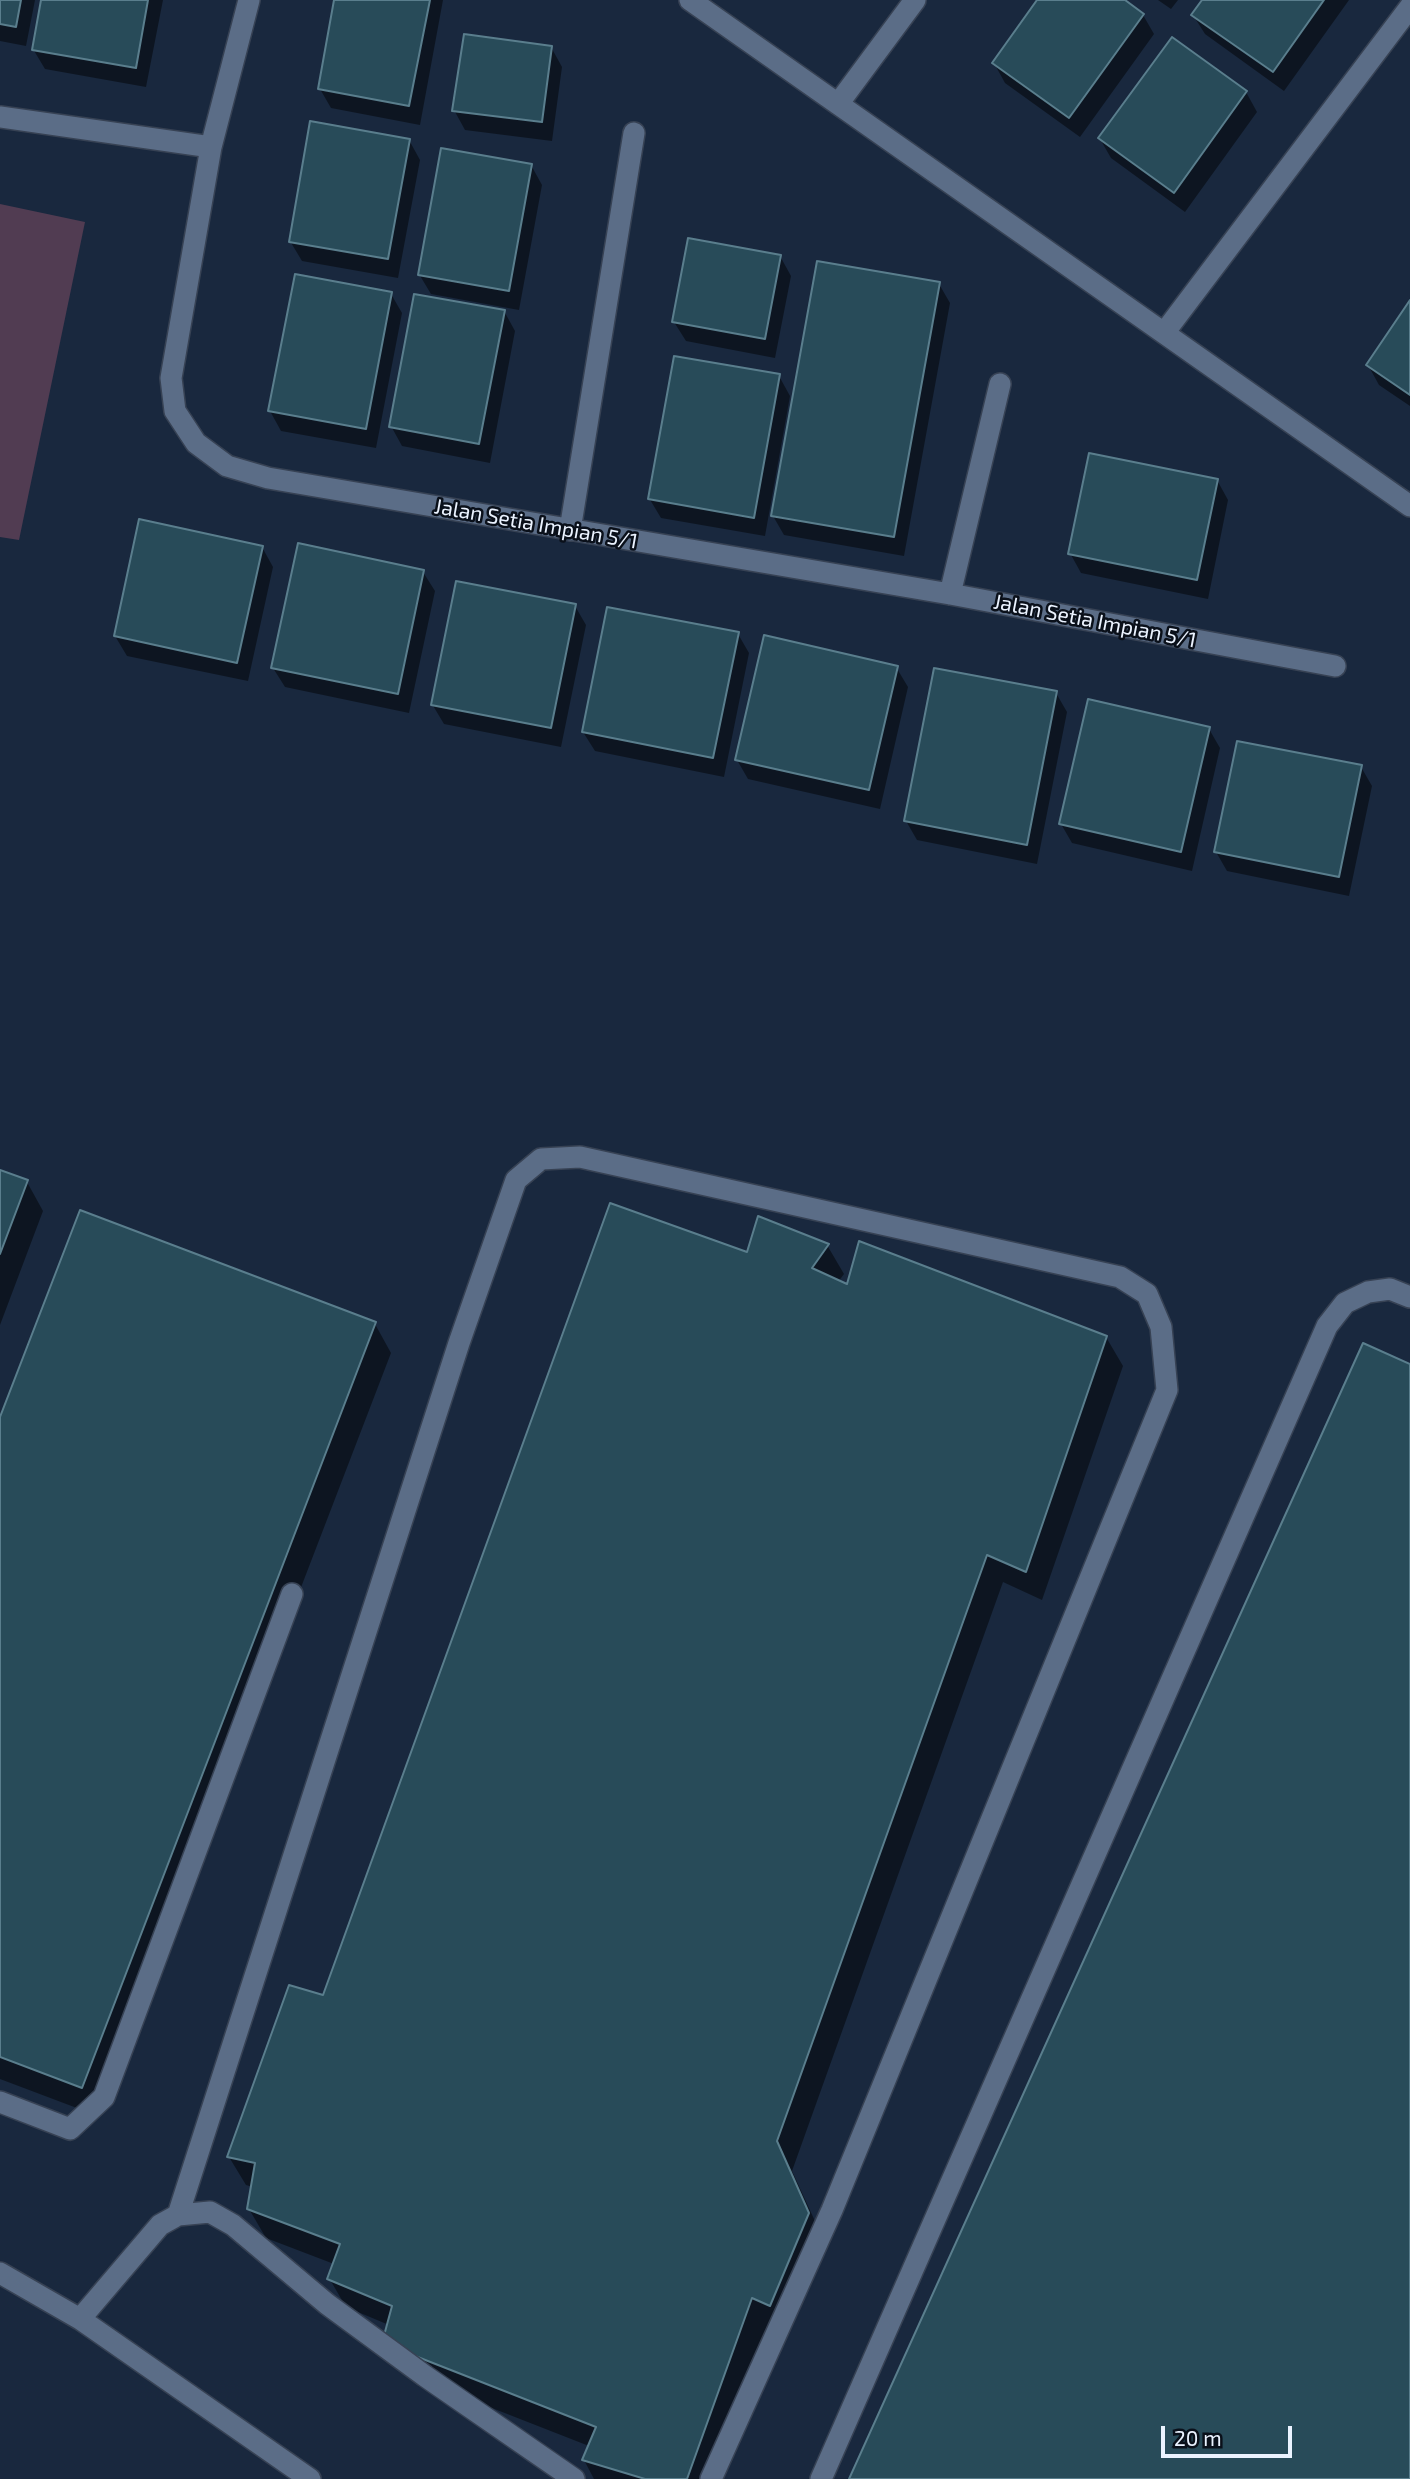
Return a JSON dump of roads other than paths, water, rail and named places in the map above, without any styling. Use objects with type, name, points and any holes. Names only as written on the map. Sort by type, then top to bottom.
[{"type":"street","name":"Jalan Setia Impian 5/1","points":[[249,0],[211,147],[171,378],[175,411],[196,443],[227,466],[268,478],[950,594],[1335,666]]},
{"type":"street","points":[[690,0],[1410,506]]},
{"type":"street","points":[[838,104],[915,0]]},
{"type":"street","points":[[1164,333],[1410,7]]},
{"type":"street","points":[[0,117],[211,147]]},
{"type":"street","points":[[570,530],[634,134]]},
{"type":"street","points":[[950,594],[1000,384]]},
{"type":"street","points":[[178,2215],[459,1343],[516,1180],[541,1159],[580,1157],[1120,1277],[1147,1294],[1161,1327],[1167,1390],[832,2210],[711,2479]]},
{"type":"street","points":[[821,2479],[1327,1326],[1345,1303],[1368,1292],[1390,1289],[1410,1297]]},
{"type":"street","points":[[0,2102],[70,2129],[104,2097],[292,1594]]},
{"type":"street","points":[[80,2319],[159,2225],[178,2215],[210,2212],[233,2225],[327,2304],[574,2479]]},
{"type":"street","points":[[0,2273],[80,2319],[281,2470],[310,2479]]}]
